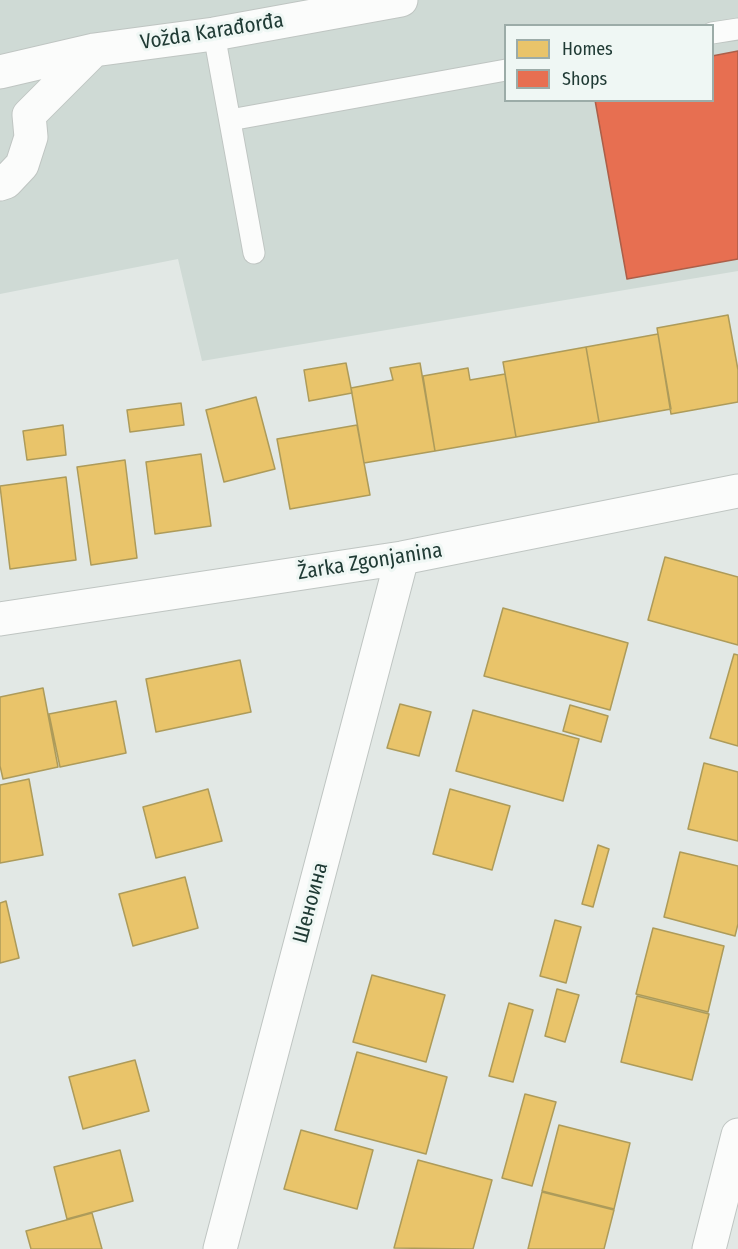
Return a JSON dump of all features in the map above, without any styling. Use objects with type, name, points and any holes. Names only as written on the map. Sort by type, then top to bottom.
[{"type":"street","name":"Vožda Karađorđa","points":[[0,72],[94,50],[214,34],[401,0]]},
{"type":"street","points":[[0,184],[22,165],[32,137],[29,115],[94,50]]},
{"type":"street","name":"Žarka Zgonjanina","points":[[0,619],[402,558],[738,491]]},
{"type":"street","name":"Шеноина","points":[[220,1249],[402,558]]},
{"type":"street","points":[[709,1249],[738,1135]]},
{"type":"lane","points":[[714,33],[738,29]]},
{"type":"lane","points":[[214,34],[254,253]]},
{"type":"lane","points":[[230,120],[504,70]]},
{"type":"shaded area","points":[[0,0],[738,0],[738,271],[202,361],[178,259],[0,294]]},
{"type":"building: Homes","points":[[728,315],[738,370],[738,402],[671,414],[657,328]]},
{"type":"building: Homes","points":[[658,334],[671,409],[599,422],[586,347]]},
{"type":"building: Homes","points":[[586,347],[599,422],[516,437],[503,362]]},
{"type":"building: Homes","points":[[346,363],[352,393],[309,401],[304,370]]},
{"type":"building: Homes","points":[[420,363],[435,451],[364,463],[351,388],[393,380],[390,368]]},
{"type":"building: Homes","points":[[468,368],[470,380],[505,374],[516,437],[435,451],[423,376]]},
{"type":"building: Homes","points":[[256,397],[275,469],[224,482],[206,410]]},
{"type":"building: Homes","points":[[181,403],[184,425],[130,432],[127,410]]},
{"type":"building: Homes","points":[[63,425],[66,455],[27,460],[23,431]]},
{"type":"building: Homes","points":[[357,425],[370,495],[290,509],[277,439]]},
{"type":"building: Homes","points":[[201,454],[211,526],[155,534],[146,462]]},
{"type":"building: Homes","points":[[125,460],[137,558],[91,565],[77,467]]},
{"type":"building: Homes","points":[[66,477],[76,560],[10,569],[0,486]]},
{"type":"building: Homes","points":[[665,557],[738,577],[738,645],[648,620]]},
{"type":"building: Homes","points":[[503,608],[628,643],[610,710],[484,676]]},
{"type":"building: Homes","points":[[734,654],[738,655],[738,746],[710,738]]},
{"type":"building: Homes","points":[[240,660],[251,712],[156,732],[146,679]]},
{"type":"building: Homes","points":[[43,688],[58,767],[3,779],[0,766],[0,697]]},
{"type":"building: Homes","points":[[116,701],[126,753],[60,767],[49,714]]},
{"type":"building: Homes","points":[[400,704],[431,712],[419,756],[387,748]]},
{"type":"building: Homes","points":[[570,705],[608,716],[601,742],[563,731]]},
{"type":"building: Homes","points":[[473,710],[579,739],[563,801],[456,771]]},
{"type":"building: Homes","points":[[704,763],[738,772],[738,841],[688,829]]},
{"type":"building: Homes","points":[[29,779],[43,855],[0,863],[0,785]]},
{"type":"building: Homes","points":[[208,789],[222,841],[156,858],[143,807]]},
{"type":"building: Homes","points":[[450,789],[510,806],[492,870],[433,854]]},
{"type":"building: Homes","points":[[598,845],[609,849],[593,907],[582,904]]},
{"type":"building: Homes","points":[[680,852],[738,866],[738,924],[735,936],[664,917]]},
{"type":"building: Homes","points":[[185,877],[198,928],[133,946],[119,894]]},
{"type":"building: Homes","points":[[6,901],[19,958],[0,963],[0,903]]},
{"type":"building: Homes","points":[[555,920],[581,927],[566,983],[540,976]]},
{"type":"building: Homes","points":[[653,928],[724,946],[708,1012],[636,994]]},
{"type":"building: Homes","points":[[372,975],[445,995],[426,1062],[353,1042]]},
{"type":"building: Homes","points":[[557,989],[579,995],[565,1042],[545,1036]]},
{"type":"building: Homes","points":[[637,996],[709,1014],[692,1080],[621,1062]]},
{"type":"building: Homes","points":[[509,1003],[533,1010],[513,1082],[489,1076]]},
{"type":"building: Homes","points":[[357,1052],[447,1077],[426,1154],[335,1130]]},
{"type":"building: Homes","points":[[135,1060],[149,1111],[83,1129],[69,1077]]},
{"type":"building: Homes","points":[[525,1094],[556,1102],[532,1186],[502,1178]]},
{"type":"building: Homes","points":[[559,1125],[630,1143],[614,1209],[542,1191]]},
{"type":"building: Homes","points":[[301,1130],[373,1150],[357,1209],[284,1189]]},
{"type":"building: Homes","points":[[120,1150],[133,1201],[67,1219],[54,1167]]},
{"type":"building: Homes","points":[[418,1160],[492,1180],[473,1249],[394,1248]]},
{"type":"building: Homes","points":[[542,1192],[614,1210],[604,1249],[528,1249]]},
{"type":"building: Homes","points":[[92,1213],[102,1249],[31,1249],[26,1231]]},
{"type":"building: Shops","points":[[738,51],[738,259],[627,279],[595,102],[714,102],[714,56]]}]
